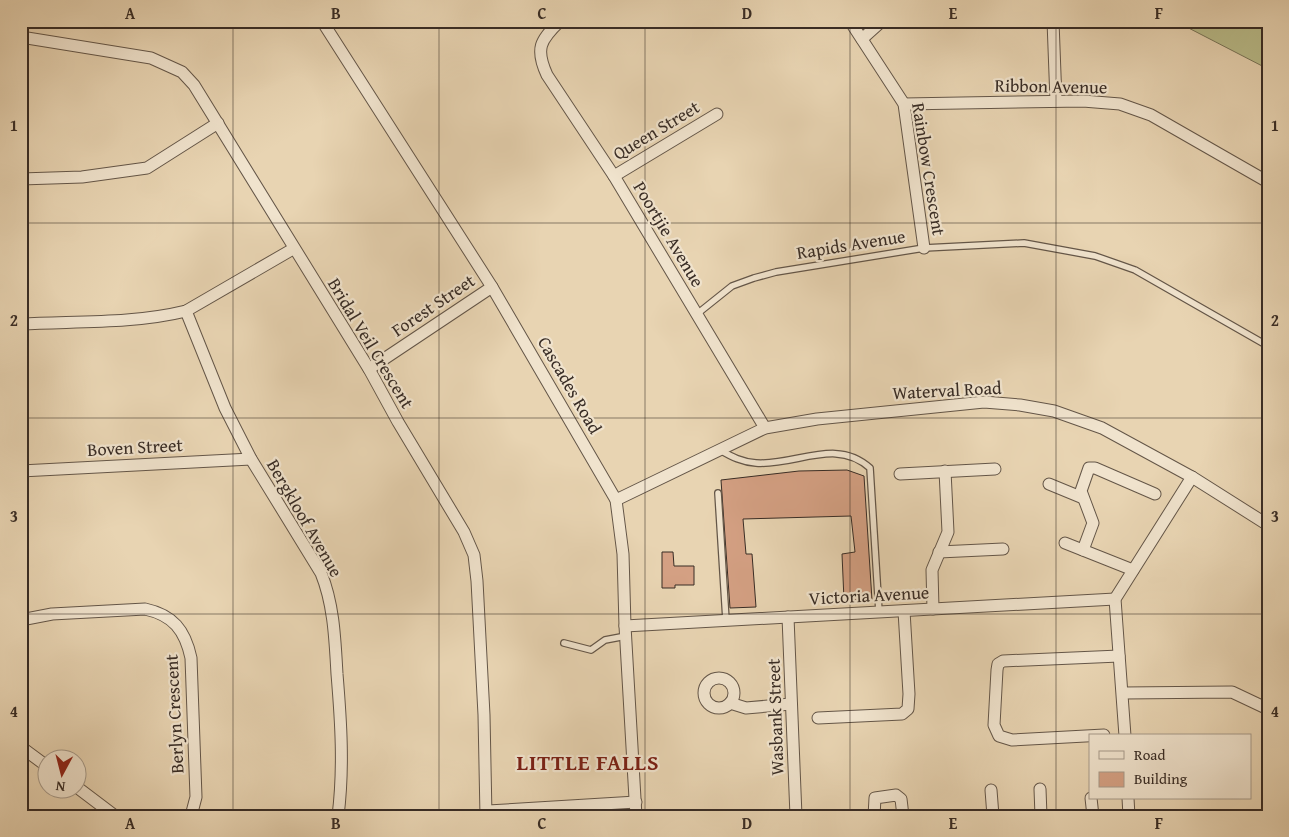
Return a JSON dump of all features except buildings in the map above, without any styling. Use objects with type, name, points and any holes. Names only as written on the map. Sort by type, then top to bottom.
[{"type":"street","name":"Cascades Road","points":[[322,21],[492,287],[616,500],[623,554],[625,631],[636,816]]},
{"type":"street","name":"Poortjie Avenue","points":[[560,21],[544,37],[540,46],[540,60],[547,75],[614,176],[765,428]]},
{"type":"street","name":"Rainbow Crescent","points":[[850,21],[904,104],[924,248]]},
{"type":"street","points":[[862,39],[882,21]]},
{"type":"street","points":[[1053,21],[1056,101]]},
{"type":"street","name":"Bridal Veil Crescent","points":[[21,37],[151,58],[171,65],[182,72],[194,85],[218,123],[293,249],[369,369],[398,422],[464,532],[474,555],[477,581],[487,813]]},
{"type":"street","name":"Ribbon Avenue","points":[[904,104],[1056,101],[1101,102],[1136,109],[1151,115],[1268,182]]},
{"type":"street","name":"Queen Street","points":[[614,176],[717,114]]},
{"type":"street","points":[[21,179],[82,177],[148,168],[218,123]]},
{"type":"street","points":[[21,324],[136,318],[170,315],[186,311],[293,249]]},
{"type":"street","name":"Forest Street","points":[[369,369],[492,287]]},
{"type":"street","name":"Bergkloof Avenue","points":[[186,311],[225,408],[250,459],[321,573],[328,589],[334,630],[342,745],[342,790],[338,816]]},
{"type":"street","name":"Waterval Road","points":[[616,500],[718,449],[765,428],[817,419],[984,402],[1020,405],[1054,411],[1102,428],[1192,477],[1268,524]]},
{"type":"street","name":"Boven Street","points":[[21,471],[250,459]]},
{"type":"street","points":[[1083,550],[1093,523],[1083,498],[1082,486],[1087,471],[1092,467],[1155,494]]},
{"type":"street","points":[[900,474],[994,469]]},
{"type":"street","points":[[933,609],[932,570],[948,532],[945,471]]},
{"type":"street","points":[[1125,734],[1115,599],[1192,477]]},
{"type":"street","points":[[1049,484],[1083,498]]},
{"type":"street","points":[[1065,542],[1134,570]]},
{"type":"street","points":[[940,552],[1003,549]]},
{"type":"street","name":"Victoria Avenue","points":[[625,631],[726,620],[1115,599]]},
{"type":"street","name":"Berlyn Crescent","points":[[21,620],[52,614],[144,609],[159,612],[172,620],[188,643],[191,658],[196,797],[191,816]]},
{"type":"street","points":[[818,718],[902,714],[908,709],[909,694],[904,611]]},
{"type":"street","name":"Wasbank Street","points":[[788,617],[796,816]]},
{"type":"street","points":[[1089,736],[1012,740],[999,736],[994,725],[996,670],[998,664],[1003,661],[1118,656]]},
{"type":"street","points":[[1123,693],[1232,692],[1268,709]]},
{"type":"street","points":[[730,703],[746,708],[791,704]]},
{"type":"street","points":[[21,747],[38,760]]},
{"type":"street","points":[[1040,789],[1041,816]]},
{"type":"street","points":[[991,790],[993,816]]},
{"type":"street","points":[[874,816],[875,798],[896,795],[901,799],[902,816]]},
{"type":"street","points":[[88,796],[115,816]]},
{"type":"street","points":[[1091,800],[1093,816]]},
{"type":"street","points":[[1128,800],[1129,816]]},
{"type":"street","points":[[487,813],[636,802]]},
{"type":"lane","name":"Rapids Avenue","points":[[697,314],[732,286],[776,272],[924,248],[1024,243],[1112,260],[1135,270],[1268,346]]},
{"type":"lane","points":[[718,449],[734,458],[758,463],[826,453],[852,455],[870,468],[872,473],[879,612]]},
{"type":"lane","points":[[718,493],[726,620]]},
{"type":"lane","points":[[564,643],[591,650],[605,640],[625,631]]},
{"type":"green space","points":[[1175,21],[1268,21],[1268,69]]},
{"type":"district","name":"LITTLE FALLS","points":[[588,762]]}]
